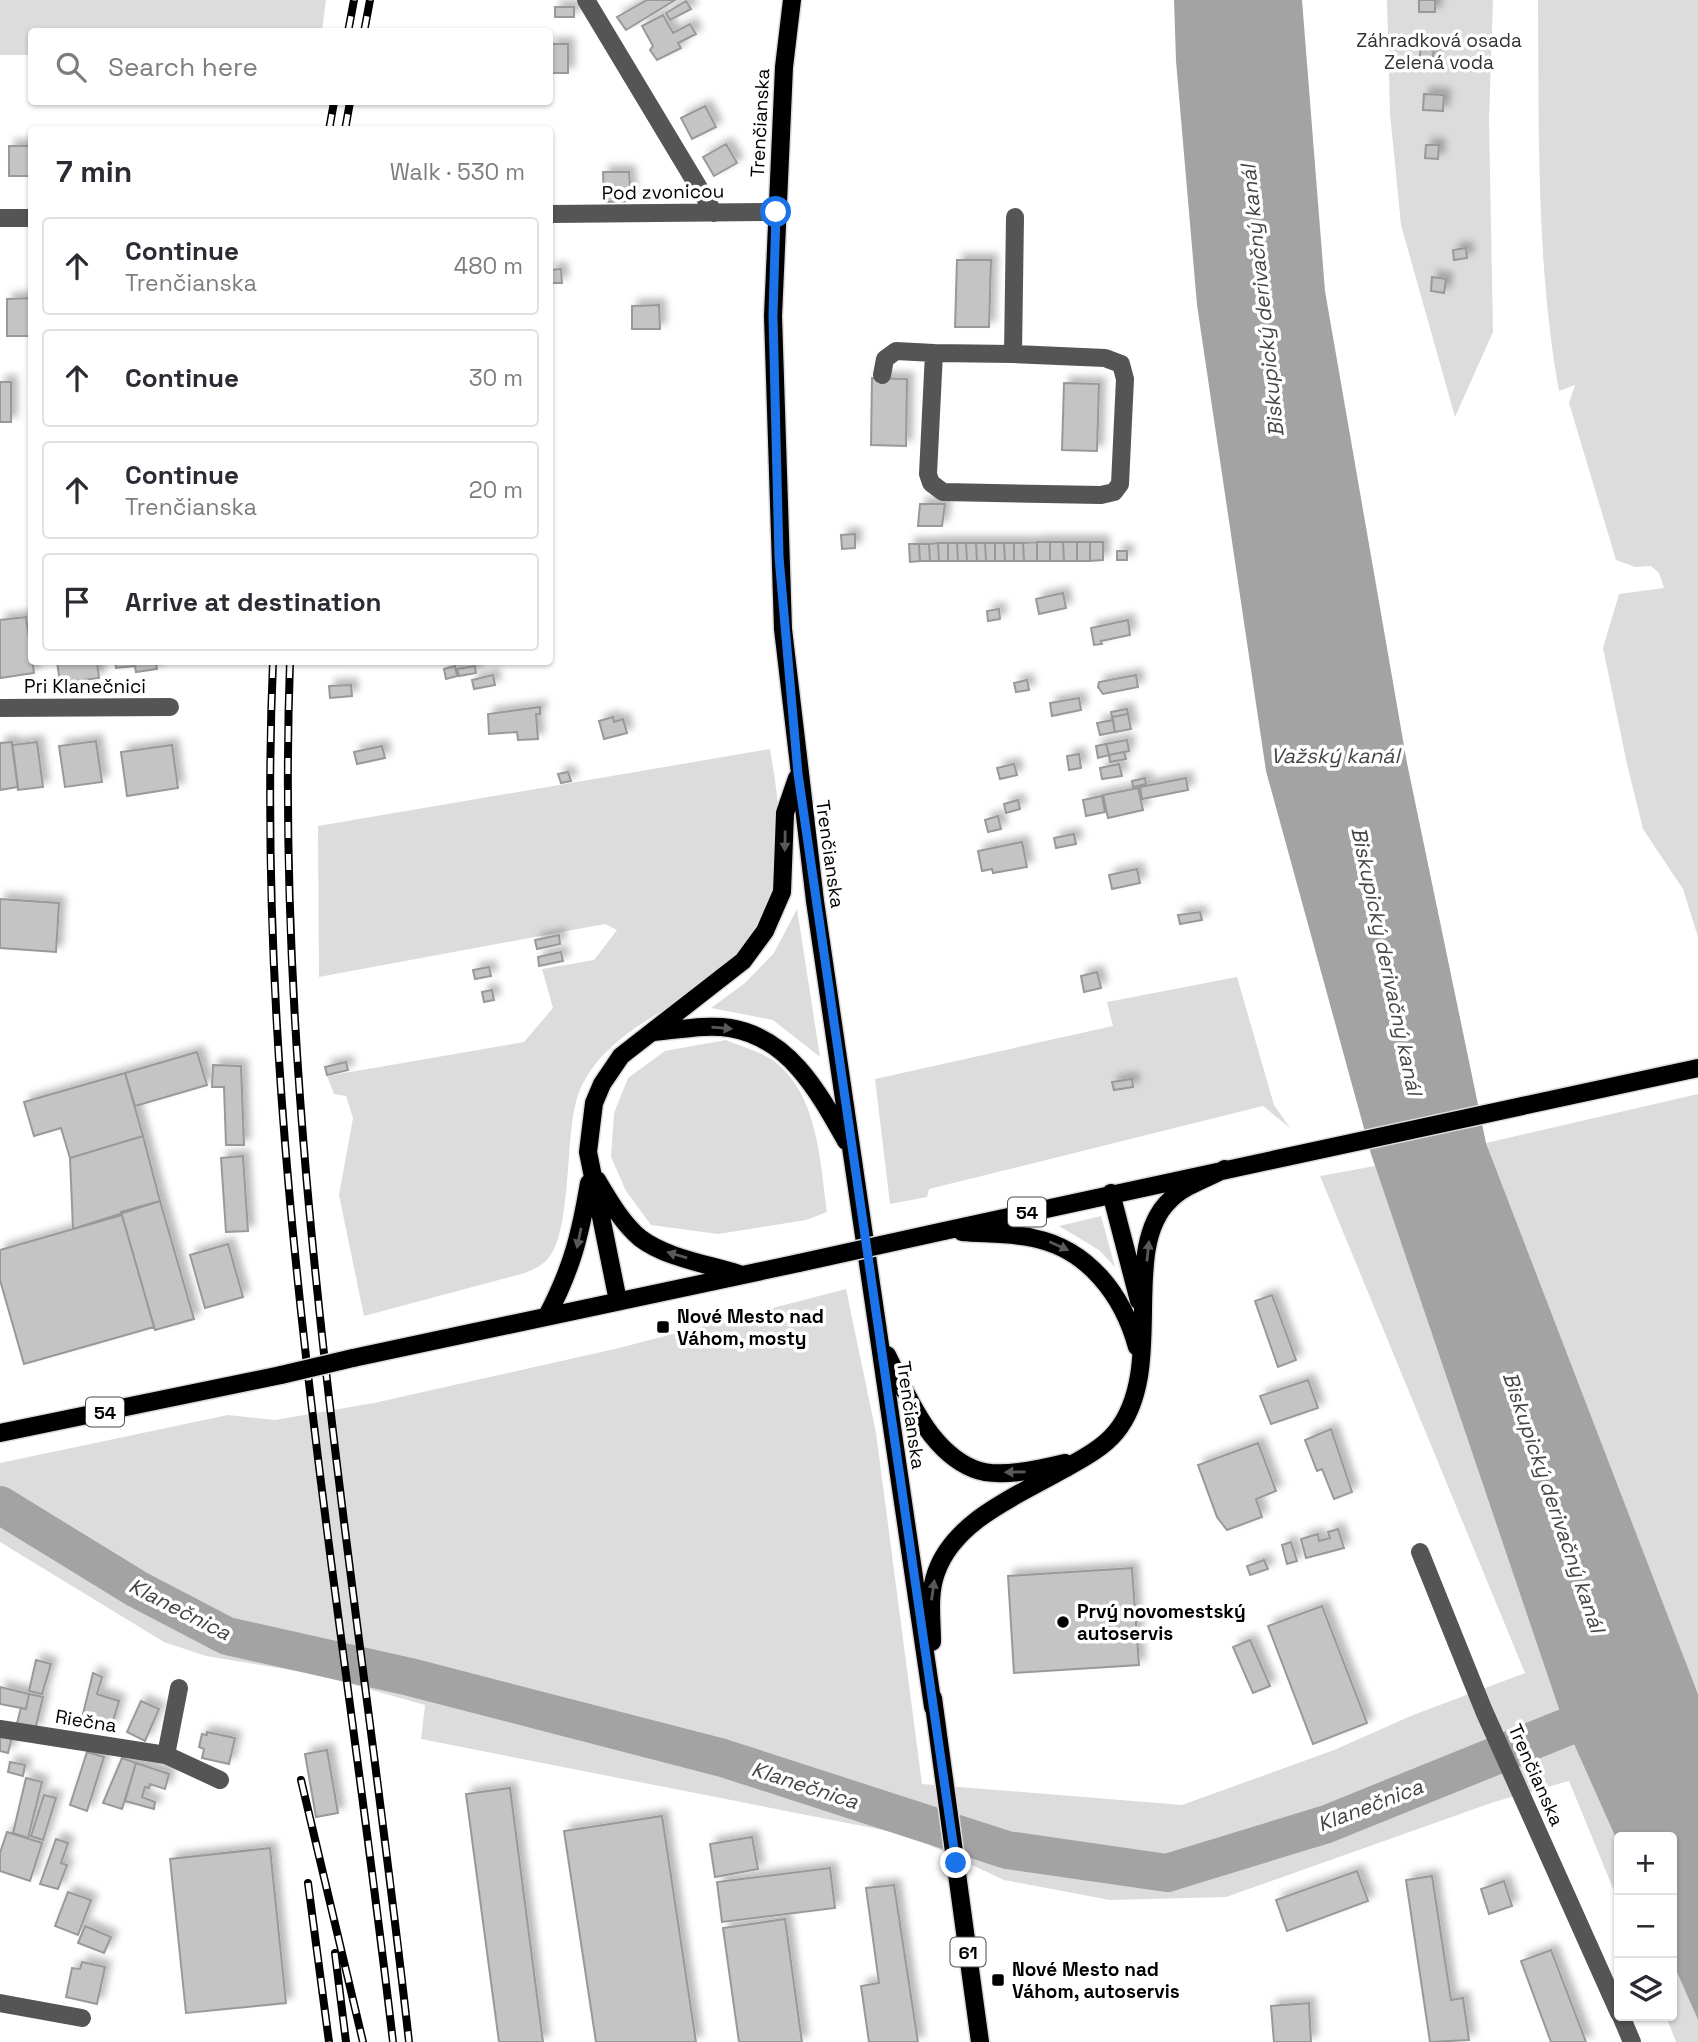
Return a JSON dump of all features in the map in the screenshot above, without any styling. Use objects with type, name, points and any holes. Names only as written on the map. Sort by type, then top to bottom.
[{"type":"main road","name":"Trenčianska","points":[[792,0],[784,67],[773,316],[779,557],[798,774],[933,1707]]},
{"type":"main road","points":[[618,1301],[591,1171],[588,1134],[594,1103],[601,1084],[621,1056],[743,961],[774,915],[782,892],[786,813],[798,774]]},
{"type":"main road","points":[[654,1032],[708,1027],[730,1028],[756,1036],[775,1046],[796,1064],[818,1091],[852,1153]]},
{"type":"main road","points":[[1144,1319],[1111,1193],[1698,1068]]},
{"type":"main road","points":[[933,1707],[931,1596],[942,1560],[971,1526],[1082,1459],[1116,1431],[1134,1395],[1142,1363],[1148,1242],[1155,1222],[1170,1199],[1225,1169]]},
{"type":"main road","points":[[591,1171],[616,1212],[639,1237],[657,1249],[742,1275]]},
{"type":"main road","points":[[547,1316],[569,1274],[579,1244],[591,1171]]},
{"type":"main road","name":"54","points":[[3,1433],[799,1263],[1111,1193]]},
{"type":"main road","points":[[944,1231],[1030,1237],[1081,1257],[1098,1272],[1118,1300],[1131,1325],[1142,1363]]},
{"type":"main road","points":[[880,1340],[929,1432],[945,1449],[974,1470],[1024,1472],[1082,1459]]},
{"type":"main road","name":"61","points":[[933,1707],[980,2042]]},
{"type":"street","points":[[586,0],[714,213]]},
{"type":"street","name":"Pod zvonicou","points":[[553,214],[776,212]]},
{"type":"street","points":[[1013,354],[1015,217]]},
{"type":"street","points":[[0,218],[28,218]]},
{"type":"street","points":[[882,375],[886,359],[896,351],[1105,358],[1121,364],[1125,379],[1120,484],[1114,492],[1101,495],[943,492],[932,483],[929,474],[934,354]]},
{"type":"street","name":"Pri Klanečnici","points":[[0,708],[170,707]]},
{"type":"street","name":"Trenčianska","points":[[1420,1552],[1484,1711],[1614,2001]]},
{"type":"street","points":[[166,1755],[179,1688]]},
{"type":"street","name":"Riečna","points":[[0,1729],[166,1755],[220,1780]]},
{"type":"street","points":[[0,2003],[82,2018]]},
{"type":"street","name":"Trenčianska","points":[[1623,2021],[1632,2042]]},
{"type":"green space","points":[[0,0],[326,0],[322,28],[28,28],[28,55],[0,55]]},
{"type":"green space","name":"Záhradková osada Zelená voda","points":[[1387,0],[1493,0],[1489,120],[1493,332],[1455,417],[1401,225],[1390,113]]},
{"type":"green space","points":[[1538,0],[1698,0],[1698,937],[1683,889],[1643,829],[1603,648],[1619,594],[1664,588],[1659,573],[1651,566],[1635,567],[1616,560],[1569,403],[1575,385],[1559,391],[1546,294],[1543,245]]},
{"type":"green space","points":[[770,749],[779,811],[780,857],[775,899],[768,917],[748,946],[722,972],[624,1036],[592,1068],[578,1095],[574,1112],[561,1228],[555,1247],[547,1260],[525,1273],[364,1316],[339,1195],[353,1118],[346,1096],[334,1094],[327,1076],[524,1042],[553,1008],[542,969],[594,960],[617,930],[605,924],[319,977],[318,826]]},
{"type":"green space","points":[[797,909],[820,1057],[773,1020],[711,1008],[745,983],[774,953]]},
{"type":"green space","points":[[1237,977],[1274,1105],[1290,1128],[1263,1106],[929,1189],[927,1197],[890,1204],[875,1079],[1113,1026],[1107,1002]]},
{"type":"green space","points":[[726,1040],[771,1059],[787,1073],[799,1089],[814,1128],[827,1212],[806,1220],[718,1234],[651,1225],[626,1191],[611,1157],[614,1113],[628,1078],[665,1051]]},
{"type":"green space","points":[[1698,1094],[1698,1694],[1486,1143]]},
{"type":"green space","points":[[1375,1166],[1561,1715],[1614,1834],[1614,1891],[1569,1781],[1494,1802],[1226,1897],[1110,1900],[1004,1880],[908,1835],[421,1739],[425,1705],[315,1674],[206,1656],[164,1642],[0,1542],[0,1463],[228,1415],[275,1420],[374,1403],[619,1348],[846,1289],[876,1433],[922,1784],[1182,1805],[1334,1750],[1413,1715],[1525,1673],[1320,1176]]},
{"type":"green space","points":[[1101,1216],[1115,1267],[1099,1250],[1059,1226]]},
{"type":"green space","points":[[1677,1972],[1698,2020],[1698,2042],[1676,2042],[1668,2021],[1677,2021]]},
{"type":"water","name":"Važský kanál","points":[[1174,0],[1302,0],[1325,291],[1407,763],[1486,1143],[1698,1694],[1698,2020],[1677,1972],[1677,1832],[1614,1834],[1561,1715],[1371,1154],[1266,771],[1197,305],[1176,61]]},
{"type":"building","points":[[647,0],[675,0],[626,30],[617,17]]},
{"type":"building","points":[[1419,0],[1435,0],[1435,12],[1419,12]]},
{"type":"building","points":[[686,1],[691,9],[670,20],[666,13]]},
{"type":"building","points":[[555,7],[574,7],[574,17],[555,17]]},
{"type":"building","points":[[663,15],[673,33],[690,24],[696,34],[678,43],[681,48],[657,60],[650,50],[653,46],[642,26]]},
{"type":"building","points":[[553,44],[568,44],[568,73],[553,73]]},
{"type":"building","points":[[1421,47],[1434,48],[1432,64],[1419,62]]},
{"type":"building","points":[[1424,94],[1444,95],[1443,111],[1423,110]]},
{"type":"building","points":[[705,106],[716,127],[692,139],[681,118]]},
{"type":"building","points":[[726,144],[737,163],[714,176],[703,157]]},
{"type":"building","points":[[1426,145],[1439,145],[1438,159],[1425,158]]},
{"type":"building","points":[[9,146],[28,146],[28,176],[9,176]]},
{"type":"building","points":[[603,172],[629,172],[631,201],[604,202]]},
{"type":"building","points":[[1466,248],[1467,258],[1454,260],[1453,250]]},
{"type":"building","points":[[957,260],[991,260],[989,327],[955,327]]},
{"type":"building","points":[[561,269],[562,283],[553,283],[553,270]]},
{"type":"building","points":[[1432,277],[1446,279],[1444,293],[1431,291]]},
{"type":"building","points":[[28,298],[28,336],[7,336],[7,299]]},
{"type":"building","points":[[659,305],[660,329],[632,329],[632,306]]},
{"type":"building","points":[[872,378],[907,379],[906,446],[871,445]]},
{"type":"building","points":[[0,382],[11,382],[11,422],[0,422]]},
{"type":"building","points":[[1064,383],[1099,384],[1097,451],[1062,450]]},
{"type":"building","points":[[920,504],[945,504],[942,526],[918,526]]},
{"type":"building","points":[[855,534],[855,548],[842,549],[841,535]]},
{"type":"building","points":[[1037,542],[1050,542],[1050,561],[1037,561]]},
{"type":"building","points":[[1037,542],[1037,561],[1024,561],[1023,543]]},
{"type":"building","points":[[1050,542],[1063,542],[1064,561],[1050,561]]},
{"type":"building","points":[[1063,542],[1077,542],[1077,561],[1064,561]]},
{"type":"building","points":[[1077,542],[1090,542],[1090,561],[1077,561]]},
{"type":"building","points":[[1090,542],[1103,542],[1103,560],[1090,561]]},
{"type":"building","points":[[938,543],[939,561],[930,561],[929,544]]},
{"type":"building","points":[[938,543],[948,543],[948,561],[939,561]]},
{"type":"building","points":[[948,543],[957,543],[958,561],[948,561]]},
{"type":"building","points":[[957,543],[966,543],[967,561],[958,561]]},
{"type":"building","points":[[966,543],[976,543],[977,561],[967,561]]},
{"type":"building","points":[[976,543],[985,543],[986,561],[977,561]]},
{"type":"building","points":[[985,543],[995,543],[995,561],[986,561]]},
{"type":"building","points":[[995,543],[1004,543],[1005,561],[995,561]]},
{"type":"building","points":[[1004,543],[1014,543],[1014,561],[1005,561]]},
{"type":"building","points":[[1014,543],[1023,543],[1024,561],[1014,561]]},
{"type":"building","points":[[909,544],[919,544],[920,561],[910,562]]},
{"type":"building","points":[[919,544],[929,544],[930,561],[920,561]]},
{"type":"building","points":[[1117,551],[1127,551],[1127,560],[1117,560]]},
{"type":"building","points":[[1063,593],[1066,608],[1039,614],[1036,599]]},
{"type":"building","points":[[999,609],[1000,619],[988,621],[987,611]]},
{"type":"building","points":[[26,617],[28,665],[33,665],[34,673],[0,678],[0,620]]},
{"type":"building","points":[[1128,620],[1130,635],[1094,645],[1091,628]]},
{"type":"building","points":[[57,665],[97,665],[99,678],[60,683]]},
{"type":"building","points":[[116,665],[156,665],[157,669],[136,672],[135,666],[116,668]]},
{"type":"building","points":[[455,666],[457,676],[446,679],[444,669]]},
{"type":"building","points":[[475,666],[476,673],[459,676],[457,669]]},
{"type":"building","points":[[493,675],[495,685],[474,689],[472,680]]},
{"type":"building","points":[[1136,675],[1138,687],[1103,694],[1098,687],[1099,682]]},
{"type":"building","points":[[1027,680],[1029,690],[1016,692],[1014,683]]},
{"type":"building","points":[[351,685],[352,696],[330,698],[329,686]]},
{"type":"building","points":[[1079,698],[1081,710],[1052,716],[1050,703]]},
{"type":"building","points":[[540,707],[540,714],[536,714],[538,739],[518,740],[517,732],[489,734],[488,714]]},
{"type":"building","points":[[1127,709],[1128,714],[1112,717],[1111,712]]},
{"type":"building","points":[[1128,714],[1131,729],[1115,732],[1112,717]]},
{"type":"building","points":[[613,717],[614,722],[623,719],[627,733],[604,739],[599,721]]},
{"type":"building","points":[[1113,720],[1115,732],[1100,735],[1097,723]]},
{"type":"building","points":[[1127,740],[1129,751],[1109,755],[1106,744]]},
{"type":"building","points":[[96,741],[102,782],[65,787],[59,746]]},
{"type":"building","points":[[12,742],[18,787],[0,790],[0,743]]},
{"type":"building","points":[[37,742],[43,787],[18,790],[12,745]]},
{"type":"building","points":[[1106,744],[1109,755],[1098,758],[1096,746]]},
{"type":"building","points":[[172,745],[178,788],[127,796],[121,752]]},
{"type":"building","points":[[382,746],[385,758],[357,764],[354,752]]},
{"type":"building","points":[[1124,752],[1126,759],[1110,762],[1109,755]]},
{"type":"building","points":[[1079,754],[1081,768],[1069,770],[1067,756]]},
{"type":"building","points":[[1014,764],[1017,775],[1000,779],[997,768]]},
{"type":"building","points":[[1119,764],[1122,776],[1102,779],[1100,768]]},
{"type":"building","points":[[568,772],[571,781],[561,783],[558,774]]},
{"type":"building","points":[[1145,778],[1146,784],[1133,787],[1132,781]]},
{"type":"building","points":[[1186,778],[1188,790],[1142,799],[1140,787]]},
{"type":"building","points":[[1138,788],[1143,810],[1108,818],[1103,795]]},
{"type":"building","points":[[1102,796],[1105,812],[1086,816],[1083,800]]},
{"type":"building","points":[[1018,800],[1020,809],[1006,813],[1004,804]]},
{"type":"building","points":[[998,816],[1001,829],[988,832],[985,820]]},
{"type":"building","points":[[1074,834],[1076,844],[1056,848],[1054,838]]},
{"type":"building","points":[[1022,842],[1027,867],[993,873],[992,869],[982,871],[978,851]]},
{"type":"building","points":[[1137,869],[1140,883],[1112,889],[1109,875]]},
{"type":"building","points":[[0,899],[59,903],[56,952],[0,948]]},
{"type":"building","points":[[1200,912],[1202,920],[1180,924],[1178,915]]},
{"type":"building","points":[[559,935],[560,944],[537,949],[535,940]]},
{"type":"building","points":[[561,952],[563,961],[539,966],[538,957]]},
{"type":"building","points":[[489,967],[491,976],[475,979],[473,970]]},
{"type":"building","points":[[1097,972],[1101,988],[1084,992],[1081,976]]},
{"type":"building","points":[[492,990],[494,1000],[484,1002],[482,992]]},
{"type":"building","points":[[197,1052],[207,1085],[135,1106],[125,1073]]},
{"type":"building","points":[[346,1062],[348,1070],[327,1075],[325,1067]]},
{"type":"building","points":[[213,1065],[241,1066],[244,1145],[226,1145],[224,1087],[212,1087]]},
{"type":"building","points":[[125,1073],[143,1136],[70,1158],[61,1128],[34,1136],[24,1102]]},
{"type":"building","points":[[1132,1079],[1133,1087],[1114,1090],[1112,1082]]},
{"type":"building","points":[[143,1136],[160,1201],[73,1229],[70,1158]]},
{"type":"building","points":[[243,1156],[248,1231],[226,1232],[221,1158]]},
{"type":"building","points":[[160,1201],[194,1319],[155,1330],[121,1212]]},
{"type":"building","points":[[122,1215],[154,1327],[24,1364],[0,1280],[0,1250]]},
{"type":"building","points":[[228,1244],[243,1297],[205,1308],[190,1255]]},
{"type":"building","points":[[1272,1295],[1296,1360],[1278,1367],[1255,1301]]},
{"type":"building","points":[[1308,1380],[1318,1408],[1271,1424],[1260,1396]]},
{"type":"building","points":[[1331,1429],[1352,1492],[1334,1499],[1322,1469],[1317,1471],[1305,1440]]},
{"type":"building","points":[[1258,1443],[1276,1491],[1256,1499],[1262,1517],[1227,1530],[1217,1517],[1198,1465]]},
{"type":"building","points":[[1338,1529],[1344,1548],[1306,1558],[1301,1539],[1318,1534],[1319,1541],[1330,1538],[1328,1532]]},
{"type":"building","points":[[1291,1542],[1297,1561],[1287,1564],[1282,1545]]},
{"type":"building","points":[[1264,1560],[1268,1569],[1250,1575],[1247,1566]]},
{"type":"building","points":[[1132,1568],[1139,1665],[1014,1673],[1008,1576]]},
{"type":"building","points":[[1322,1606],[1367,1723],[1313,1744],[1268,1626]]},
{"type":"building","points":[[1250,1640],[1270,1686],[1253,1693],[1233,1647]]},
{"type":"building","points":[[36,1660],[51,1664],[42,1694],[29,1691]]},
{"type":"building","points":[[93,1673],[102,1677],[97,1694],[119,1701],[111,1728],[82,1718]]},
{"type":"building","points":[[0,1687],[29,1694],[26,1709],[0,1704]]},
{"type":"building","points":[[29,1694],[43,1697],[35,1730],[16,1727],[21,1708],[26,1709]]},
{"type":"building","points":[[141,1701],[159,1709],[145,1741],[127,1732]]},
{"type":"building","points":[[207,1732],[235,1738],[229,1764],[202,1758],[204,1749],[199,1747],[202,1734],[207,1735]]},
{"type":"building","points":[[0,1734],[12,1737],[8,1753],[0,1751]]},
{"type":"building","points":[[327,1750],[338,1813],[316,1817],[305,1754]]},
{"type":"building","points":[[87,1752],[104,1757],[87,1811],[70,1805]]},
{"type":"building","points":[[122,1758],[136,1763],[122,1809],[103,1803]]},
{"type":"building","points":[[10,1762],[25,1765],[23,1776],[8,1772]]},
{"type":"building","points":[[136,1763],[169,1774],[165,1789],[150,1784],[149,1788],[145,1787],[142,1797],[155,1802],[154,1809],[125,1801]]},
{"type":"building","points":[[26,1778],[42,1782],[28,1838],[13,1833]]},
{"type":"building","points":[[510,1788],[543,2042],[499,2042],[466,1794]]},
{"type":"building","points":[[44,1795],[56,1798],[43,1840],[31,1836]]},
{"type":"building","points":[[662,1816],[696,2042],[596,2042],[564,1831]]},
{"type":"building","points":[[7,1832],[42,1843],[30,1881],[0,1871],[0,1853]]},
{"type":"building","points":[[752,1837],[758,1869],[715,1877],[710,1844]]},
{"type":"building","points":[[56,1839],[68,1843],[61,1863],[67,1865],[58,1889],[40,1884]]},
{"type":"building","points":[[270,1848],[286,2003],[186,2013],[170,1859]]},
{"type":"building","points":[[830,1868],[835,1908],[722,1922],[717,1882]]},
{"type":"building","points":[[1357,1871],[1368,1901],[1287,1931],[1276,1900]]},
{"type":"building","points":[[1432,1876],[1451,2000],[1463,1998],[1469,2040],[1430,2042],[1406,1880]]},
{"type":"building","points":[[1504,1881],[1512,1906],[1489,1914],[1481,1889]]},
{"type":"building","points":[[894,1885],[918,2042],[869,2042],[861,1986],[879,1983],[866,1888]]},
{"type":"building","points":[[68,1892],[91,1900],[78,1935],[55,1926]]},
{"type":"building","points":[[785,1919],[802,2042],[739,2042],[723,1928]]},
{"type":"building","points":[[85,1926],[111,1937],[104,1953],[78,1943]]},
{"type":"building","points":[[1551,1950],[1586,2042],[1551,2042],[1521,1961]]},
{"type":"building","points":[[82,1962],[105,1967],[97,2004],[66,1997],[72,1968],[80,1969]]},
{"type":"building","points":[[1309,2003],[1311,2042],[1274,2042],[1271,2006]]},
{"type":"waterway","name":"Klanečnica","points":[[0,1505],[137,1589],[227,1636],[410,1677],[723,1758],[1007,1850],[1167,1873],[1327,1824],[1616,1707]]},
{"type":"railway","points":[[349,28],[354,0]]},
{"type":"railway","points":[[365,28],[370,0]]},
{"type":"railway","points":[[330,126],[333,105]]},
{"type":"railway","points":[[346,126],[349,105]]},
{"type":"railway","points":[[273,665],[270,835],[276,1008],[288,1181],[326,1526],[393,2042]]},
{"type":"railway","points":[[290,665],[288,836],[294,1009],[307,1181],[344,1526],[409,2042]]},
{"type":"railway","points":[[301,1780],[363,2042]]},
{"type":"railway","points":[[308,1883],[329,2042]]},
{"type":"railway","points":[[335,1953],[346,2042]]},
{"type":"place","name":"Nové Mesto nad Váhom, mosty","points":[[663,1327]]},
{"type":"place","name":"Prvý novomestský autoservis","points":[[1063,1622]]},
{"type":"place","name":"Nové Mesto nad Váhom, autoservis","points":[[998,1980]]},
{"type":"route","points":[[776,212],[773,316],[779,557],[783,629],[798,774],[956,1863]]},
{"type":"water label","name":"Biskupický derivačný kanál","points":[[1262,301]]},
{"type":"water label","name":"Biskupický derivačný kanál","points":[[1387,961]]},
{"type":"water label","name":"Biskupický derivačný kanál","points":[[1554,1502]]}]
